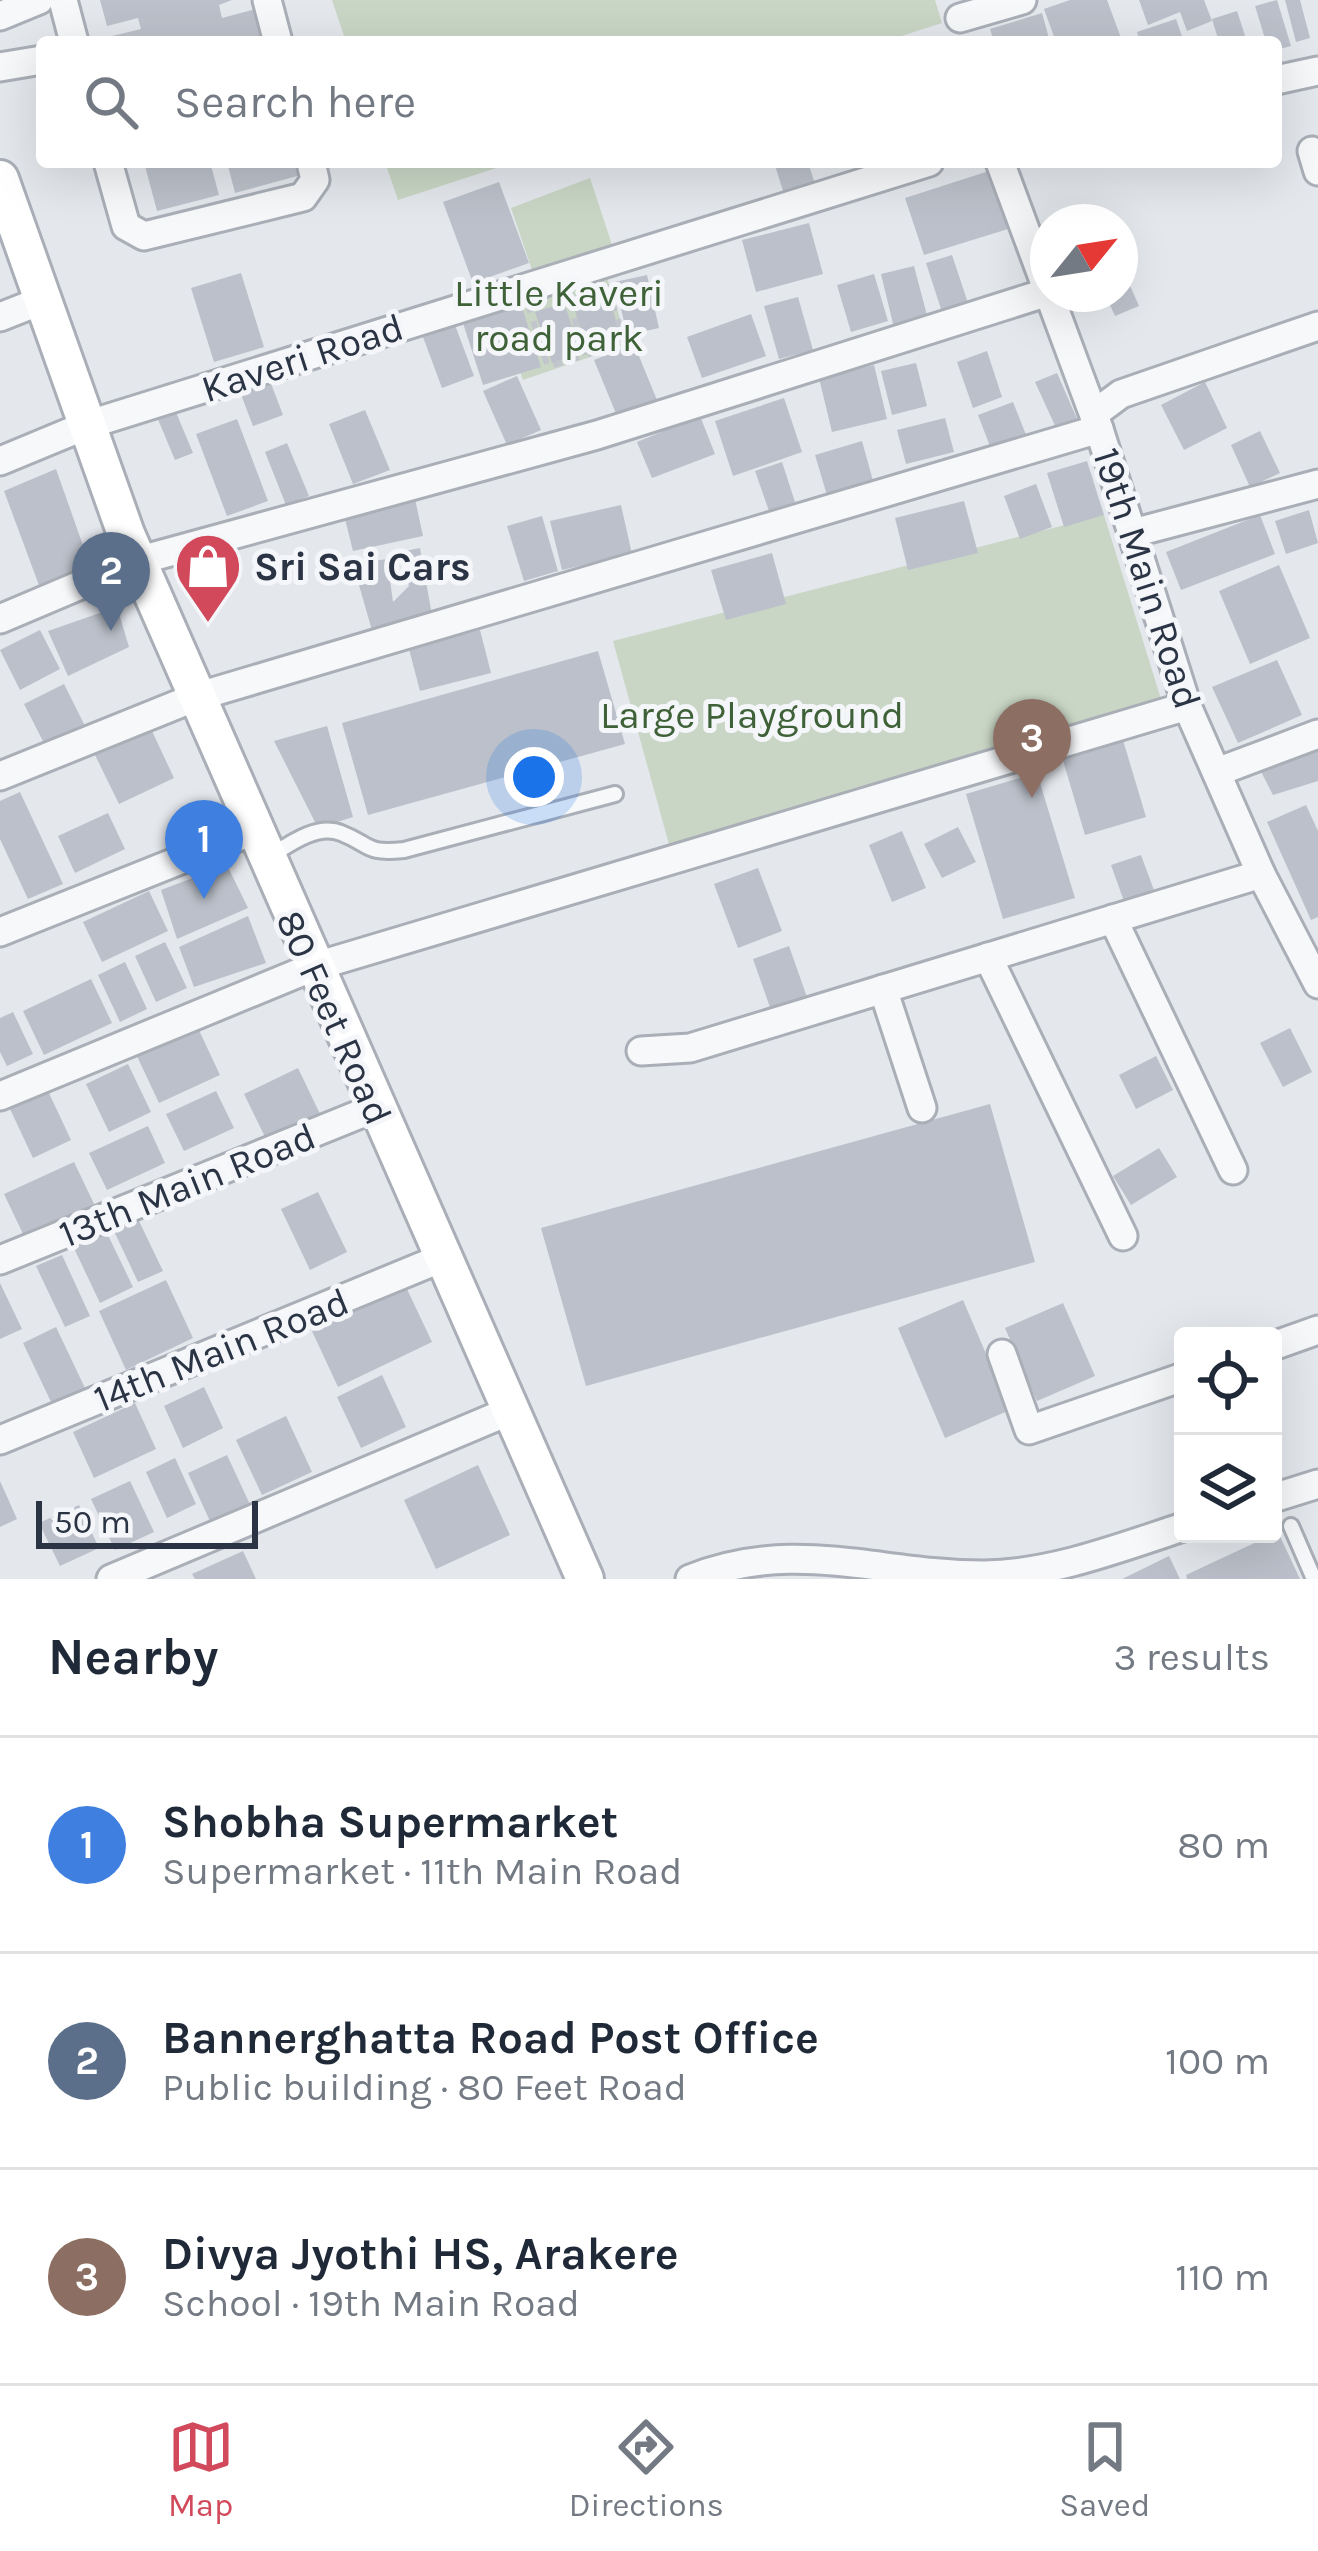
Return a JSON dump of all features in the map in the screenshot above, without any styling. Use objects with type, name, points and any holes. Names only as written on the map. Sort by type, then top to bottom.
[{"type":"main road","name":"80 Feet Road","points":[[0,179],[137,560],[512,1411],[578,1576]]},
{"type":"street","points":[[0,16],[39,0]]},
{"type":"street","points":[[64,0],[73,36]]},
{"type":"street","points":[[267,0],[276,36]]},
{"type":"street","points":[[959,18],[1022,0]]},
{"type":"street","points":[[0,67],[36,60]]},
{"type":"street","points":[[1282,79],[1318,71]]},
{"type":"street","points":[[109,168],[126,226],[144,236],[304,197],[315,180],[312,168]]},
{"type":"street","name":"Kaveri Road","points":[[0,461],[87,424],[910,168]]},
{"type":"street","name":"19th Main Road","points":[[1002,168],[1030,249]]},
{"type":"street","points":[[0,619],[137,560],[597,435],[1030,298]]},
{"type":"street","points":[[0,317],[43,299]]},
{"type":"street","name":"19th Main Road","points":[[1053,312],[1096,422],[1187,706],[1261,874],[1318,984]]},
{"type":"street","points":[[0,776],[196,697],[1096,422],[1121,394],[1318,326]]},
{"type":"street","points":[[1132,533],[1318,484]]},
{"type":"street","points":[[0,1096],[313,968],[1187,706]]},
{"type":"street","points":[[1216,772],[1318,734]]},
{"type":"street","points":[[0,932],[259,845]]},
{"type":"street","points":[[641,1052],[689,1048],[1261,874]]},
{"type":"street","points":[[1113,919],[1234,1171]]},
{"type":"street","points":[[988,957],[1123,1236]]},
{"type":"street","points":[[884,989],[922,1108]]},
{"type":"street","name":"13th Main Road","points":[[0,1260],[375,1108]]},
{"type":"street","name":"14th Main Road","points":[[0,1440],[442,1258]]},
{"type":"street","points":[[1282,1343],[1318,1330]]},
{"type":"street","points":[[1002,1354],[1029,1430],[1174,1380]]},
{"type":"street","points":[[111,1579],[512,1411]]},
{"type":"street","points":[[1282,1495],[1318,1484]]},
{"type":"street","points":[[690,1579],[734,1562],[783,1556],[987,1575],[1076,1562],[1174,1530]]},
{"type":"lane","points":[[259,845],[327,832],[341,833],[377,853],[404,850],[615,794]]},
{"type":"lane","points":[[1292,1526],[1314,1579]]},
{"type":"path","points":[[601,268],[625,342],[548,367],[524,292],[562,280],[601,268]]},
{"type":"path","points":[[562,280],[586,355]]},
{"type":"green space","points":[[332,0],[935,0],[942,23],[902,36],[344,36]]},
{"type":"green space","points":[[387,168],[497,168],[398,200]]},
{"type":"green space","name":"Little Kaveri road park","points":[[590,178],[619,266],[605,271],[628,344],[523,380],[491,285],[532,270],[511,208]]},
{"type":"green space","name":"Large Playground","points":[[1104,515],[1161,699],[670,848],[613,641]]},
{"type":"building","points":[[100,0],[232,0],[219,5],[222,18],[256,9],[263,36],[112,36],[141,29],[138,18],[107,26]]},
{"type":"building","points":[[1070,0],[1107,0],[1120,36],[1054,36],[1044,9]]},
{"type":"building","points":[[1139,0],[1204,0],[1212,21],[1187,31],[1180,12],[1148,25]]},
{"type":"building","points":[[1277,0],[1291,46],[1282,48],[1282,36],[1264,36],[1255,6]]},
{"type":"building","points":[[1285,0],[1300,0],[1310,38],[1296,42]]},
{"type":"building","points":[[1237,11],[1245,36],[1217,36],[1212,19]]},
{"type":"building","points":[[1042,13],[1048,36],[992,36],[990,29]]},
{"type":"building","points":[[1176,19],[1182,36],[1138,36],[1137,32]]},
{"type":"building","points":[[146,168],[212,168],[219,195],[157,211]]},
{"type":"building","points":[[229,168],[299,168],[301,175],[235,193]]},
{"type":"building","points":[[776,168],[810,168],[814,181],[783,191]]},
{"type":"building","points":[[989,171],[1008,229],[924,255],[905,198]]},
{"type":"building","points":[[499,182],[529,263],[473,283],[443,202]]},
{"type":"building","points":[[809,223],[823,274],[756,292],[742,240]]},
{"type":"building","points":[[952,255],[969,306],[943,315],[926,263]]},
{"type":"building","points":[[914,266],[929,323],[895,332],[881,274]]},
{"type":"building","points":[[241,273],[264,347],[214,362],[191,288]]},
{"type":"building","points":[[874,274],[888,321],[851,332],[837,285]]},
{"type":"building","points":[[647,275],[659,328],[627,335],[615,282]]},
{"type":"building","points":[[606,287],[622,341],[587,351],[571,297]]},
{"type":"building","points":[[798,297],[813,350],[779,359],[764,306]]},
{"type":"building","points":[[564,303],[581,353],[552,363],[535,312]]},
{"type":"building","points":[[521,304],[541,367],[483,385],[463,323]]},
{"type":"building","points":[[751,314],[766,356],[702,378],[687,337]]},
{"type":"building","points":[[455,325],[474,376],[442,388],[423,337]]},
{"type":"building","points":[[634,344],[657,400],[617,416],[594,360]]},
{"type":"building","points":[[987,351],[1002,397],[973,408],[957,362]]},
{"type":"building","points":[[916,363],[927,406],[892,415],[881,371]]},
{"type":"building","points":[[874,365],[887,419],[832,432],[819,378]]},
{"type":"building","points":[[1057,373],[1078,421],[1057,430],[1035,382]]},
{"type":"building","points":[[517,376],[541,430],[507,445],[483,391]]},
{"type":"building","points":[[270,381],[283,415],[253,426],[240,392]]},
{"type":"building","points":[[1205,382],[1227,428],[1184,450],[1161,405]]},
{"type":"building","points":[[784,398],[802,452],[733,476],[715,421]]},
{"type":"building","points":[[1013,402],[1028,440],[993,454],[978,415]]},
{"type":"building","points":[[175,410],[193,453],[175,460],[157,417]]},
{"type":"building","points":[[365,410],[390,470],[353,484],[329,424]]},
{"type":"building","points":[[700,416],[715,454],[652,478],[637,442]]},
{"type":"building","points":[[945,418],[954,452],[906,464],[897,430]]},
{"type":"building","points":[[237,419],[268,501],[227,516],[196,434]]},
{"type":"building","points":[[1260,431],[1280,473],[1250,487],[1231,445]]},
{"type":"building","points":[[862,441],[875,488],[829,502],[815,455]]},
{"type":"building","points":[[287,443],[309,496],[286,505],[265,452]]},
{"type":"building","points":[[1087,461],[1104,515],[1064,527],[1047,473]]},
{"type":"building","points":[[782,462],[795,502],[769,511],[755,471]]},
{"type":"building","points":[[56,469],[91,568],[40,588],[4,491]]},
{"type":"building","points":[[1036,484],[1052,527],[1020,539],[1004,496]]},
{"type":"building","points":[[415,499],[423,536],[353,551],[344,515]]},
{"type":"building","points":[[964,501],[978,553],[908,570],[895,518]]},
{"type":"building","points":[[621,505],[632,554],[562,570],[550,521]]},
{"type":"building","points":[[1309,510],[1318,543],[1286,554],[1275,521]]},
{"type":"building","points":[[1260,515],[1275,554],[1181,590],[1166,552]]},
{"type":"building","points":[[542,516],[558,571],[524,581],[507,526]]},
{"type":"building","points":[[420,548],[432,615],[373,634],[353,564],[387,559],[393,602],[409,586],[400,552]]},
{"type":"building","points":[[772,553],[786,604],[726,620],[711,570]]},
{"type":"building","points":[[1279,565],[1310,638],[1250,664],[1219,591]]},
{"type":"building","points":[[117,607],[129,647],[68,676],[48,631]]},
{"type":"building","points":[[40,630],[60,669],[20,690],[0,650]]},
{"type":"building","points":[[480,630],[491,673],[420,691],[409,649]]},
{"type":"building","points":[[598,651],[625,744],[368,815],[342,723]]},
{"type":"building","points":[[1277,660],[1302,715],[1238,743],[1212,687]]},
{"type":"building","points":[[64,684],[85,726],[45,745],[24,704]]},
{"type":"building","points":[[327,726],[353,817],[318,828],[274,741]]},
{"type":"building","points":[[151,729],[174,778],[119,804],[95,755]]},
{"type":"building","points":[[1318,736],[1318,781],[1273,795],[1255,760]]},
{"type":"building","points":[[1123,740],[1146,817],[1085,835],[1062,757]]},
{"type":"building","points":[[1037,773],[1075,898],[1003,919],[966,794]]},
{"type":"building","points":[[20,792],[63,884],[28,899],[0,839],[0,801]]},
{"type":"building","points":[[1306,805],[1318,831],[1318,917],[1311,920],[1267,822]]},
{"type":"building","points":[[108,813],[125,849],[75,873],[58,836]]},
{"type":"building","points":[[958,827],[976,862],[942,878],[924,844]]},
{"type":"building","points":[[902,831],[926,888],[892,902],[869,845]]},
{"type":"building","points":[[1141,855],[1155,893],[1125,904],[1111,865]]},
{"type":"building","points":[[227,865],[248,908],[177,939],[161,890]]},
{"type":"building","points":[[758,868],[782,931],[738,948],[714,884]]},
{"type":"building","points":[[149,891],[168,931],[102,962],[83,922]]},
{"type":"building","points":[[248,916],[266,963],[194,987],[179,947]]},
{"type":"building","points":[[165,942],[187,988],[156,1002],[135,956]]},
{"type":"building","points":[[789,946],[808,1000],[772,1013],[753,959]]},
{"type":"building","points":[[125,962],[147,1009],[120,1022],[98,975]]},
{"type":"building","points":[[91,979],[112,1023],[44,1055],[23,1011]]},
{"type":"building","points":[[13,1012],[33,1054],[7,1066],[0,1052],[0,1018]]},
{"type":"building","points":[[197,1026],[220,1075],[159,1103],[136,1054]]},
{"type":"building","points":[[1290,1028],[1312,1072],[1283,1087],[1260,1043]]},
{"type":"building","points":[[1156,1056],[1173,1090],[1136,1109],[1119,1075]]},
{"type":"building","points":[[128,1064],[151,1112],[109,1132],[86,1084]]},
{"type":"building","points":[[298,1068],[321,1116],[267,1141],[244,1094]]},
{"type":"building","points":[[48,1091],[71,1140],[33,1158],[10,1109]]},
{"type":"building","points":[[216,1091],[234,1128],[184,1151],[166,1114]]},
{"type":"building","points":[[990,1104],[1035,1262],[586,1386],[541,1228]]},
{"type":"building","points":[[148,1126],[165,1163],[107,1190],[89,1153]]},
{"type":"building","points":[[1159,1148],[1177,1177],[1131,1205],[1113,1176]]},
{"type":"building","points":[[74,1162],[95,1206],[25,1238],[4,1194]]},
{"type":"building","points":[[318,1192],[347,1252],[310,1270],[281,1209]]},
{"type":"building","points":[[138,1219],[163,1271],[138,1282],[114,1231]]},
{"type":"building","points":[[105,1229],[133,1287],[100,1303],[72,1244]]},
{"type":"building","points":[[62,1255],[90,1316],[65,1327],[36,1266]]},
{"type":"building","points":[[166,1280],[193,1338],[126,1370],[99,1311]]},
{"type":"building","points":[[0,1283],[22,1329],[0,1339]]},
{"type":"building","points":[[406,1287],[432,1342],[338,1387],[312,1331]]},
{"type":"building","points":[[963,1300],[1010,1410],[945,1438],[898,1328]]},
{"type":"building","points":[[1063,1303],[1095,1376],[1037,1401],[1005,1328]]},
{"type":"building","points":[[56,1327],[85,1388],[52,1404],[23,1343]]},
{"type":"building","points":[[382,1375],[406,1427],[361,1448],[337,1397]]},
{"type":"building","points":[[204,1387],[223,1428],[183,1448],[164,1406]]},
{"type":"building","points":[[135,1403],[156,1449],[94,1478],[73,1432]]},
{"type":"building","points":[[286,1416],[312,1472],[262,1495],[236,1440]]},
{"type":"building","points":[[227,1455],[253,1511],[214,1530],[188,1473]]},
{"type":"building","points":[[175,1458],[196,1504],[167,1518],[146,1472]]},
{"type":"building","points":[[478,1465],[510,1535],[436,1569],[404,1500]]},
{"type":"building","points":[[0,1481],[17,1519],[0,1527]]},
{"type":"building","points":[[130,1481],[154,1532],[115,1550],[91,1499]]},
{"type":"building","points":[[79,1505],[99,1548],[60,1566],[39,1523]]},
{"type":"building","points":[[1282,1541],[1300,1579],[1187,1579],[1186,1575],[1254,1543]]},
{"type":"building","points":[[243,1551],[256,1579],[195,1579],[192,1574]]},
{"type":"building","points":[[1169,1556],[1180,1579],[1122,1579]]},
{"type":"place","name":"Sri Sai Cars","points":[[208,625]]},
{"type":"place","name":"Bannerghatta Road Post Office","points":[[111,631]]},
{"type":"place","name":"Divya Jyothi HS, Arakere","points":[[1032,798]]},
{"type":"place","name":"Shobha Supermarket","points":[[204,899]]}]
